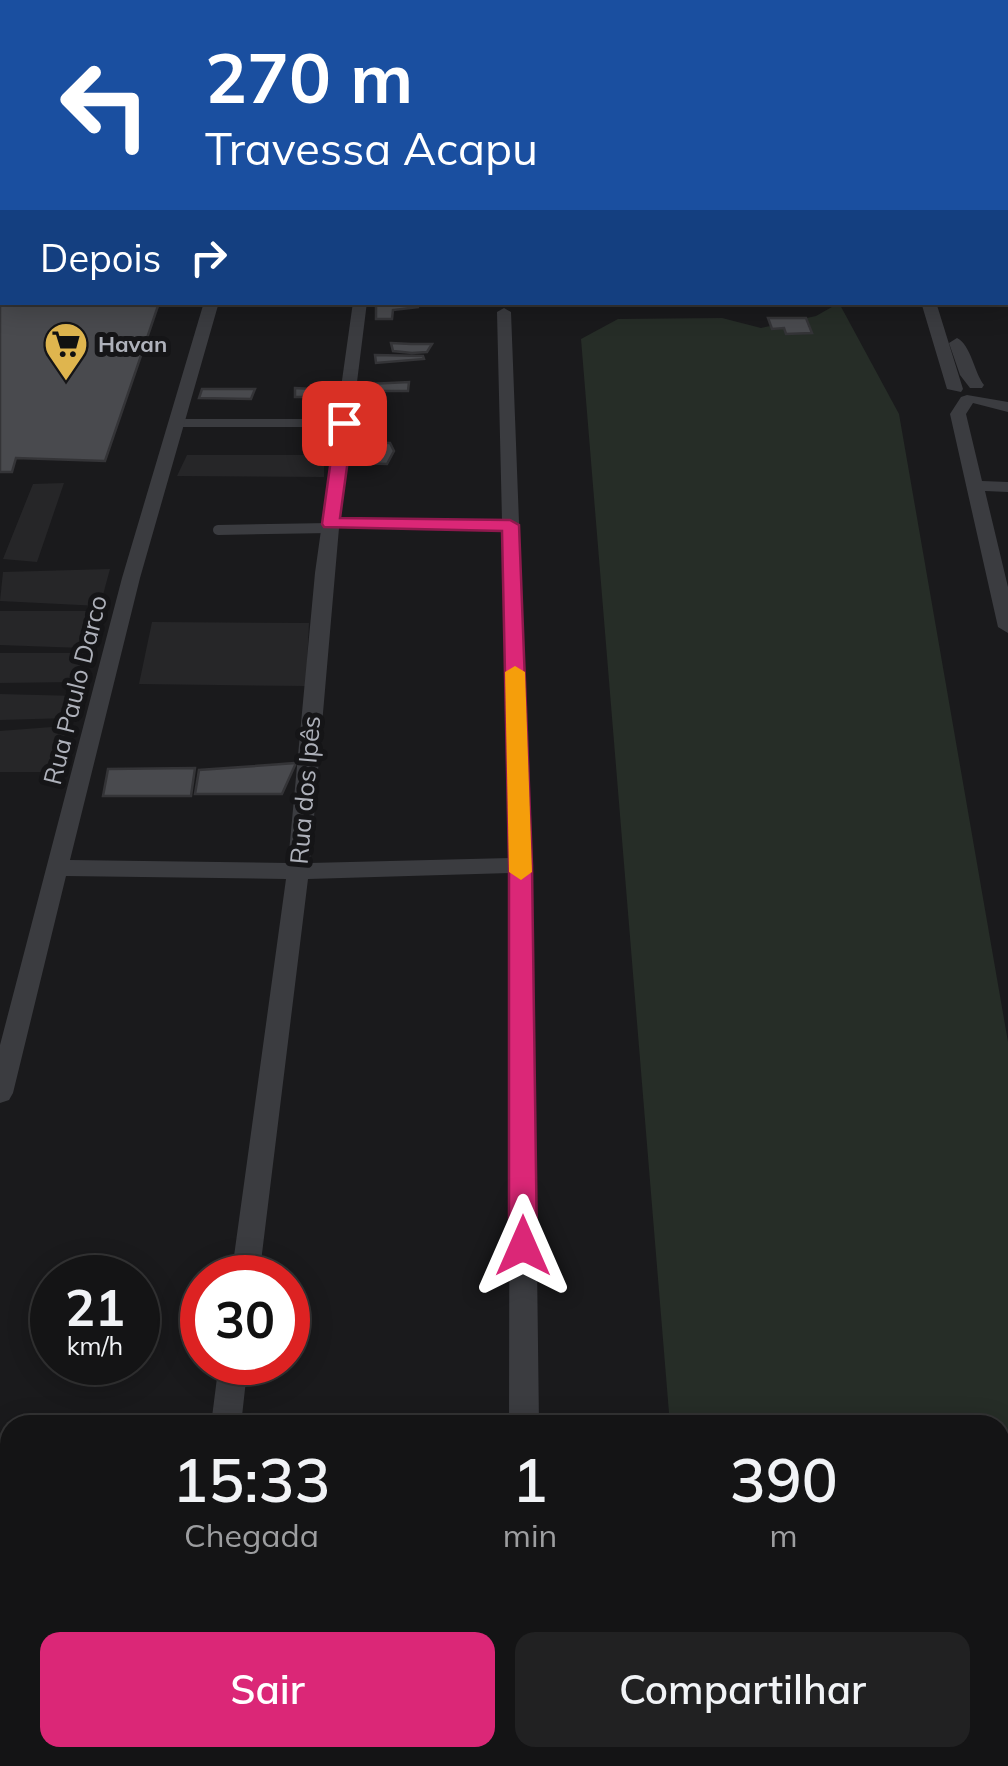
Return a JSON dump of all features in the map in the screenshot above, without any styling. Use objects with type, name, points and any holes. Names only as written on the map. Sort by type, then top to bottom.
[{"type":"street","name":"Rua Paulo Darco","points":[[0,1093],[131,578],[211,305]]},
{"type":"street","name":"Rua dos Ipês","points":[[248,1255],[298,871],[330,526],[360,305]]},
{"type":"street","points":[[929,305],[969,394],[1008,407]]},
{"type":"street","points":[[944,305],[968,375],[969,394],[958,414],[1002,580],[1008,627]]},
{"type":"street","points":[[504,312],[521,865],[524,1415]]},
{"type":"street","points":[[975,486],[1008,487]]},
{"type":"street","points":[[330,526],[510,525]]},
{"type":"street","points":[[59,868],[298,871],[521,865]]},
{"type":"street","points":[[227,1415],[231,1385]]},
{"type":"lane","points":[[176,423],[344,423]]},
{"type":"lane","points":[[218,530],[330,526]]},
{"type":"shaded area","points":[[840,305],[899,414],[1008,1042],[1008,1415],[669,1415],[581,339],[618,319],[722,318],[761,328],[816,316]]},
{"type":"shaded area","points":[[187,455],[324,455],[324,477],[177,476]]},
{"type":"shaded area","points":[[64,483],[37,562],[3,559],[33,484]]},
{"type":"shaded area","points":[[110,569],[100,606],[0,601],[3,572]]},
{"type":"shaded area","points":[[0,611],[97,611],[82,648],[0,645]]},
{"type":"shaded area","points":[[152,622],[309,623],[306,686],[139,684]]},
{"type":"shaded area","points":[[0,653],[83,653],[76,682],[0,683]]},
{"type":"shaded area","points":[[0,694],[77,696],[69,718],[0,720]]},
{"type":"shaded area","points":[[65,726],[63,772],[0,772],[0,731]]},
{"type":"building","points":[[376,305],[419,305],[393,310],[392,319],[376,319]]},
{"type":"building","name":"Havan","points":[[0,306],[158,306],[105,461],[16,458],[12,472],[0,472]]},
{"type":"building","points":[[768,318],[806,318],[812,333],[786,334],[784,328],[772,329]]},
{"type":"building","points":[[391,343],[432,344],[427,352],[412,353],[393,351]]},
{"type":"building","points":[[375,355],[423,356],[424,359],[376,363]]},
{"type":"building","points":[[409,382],[408,391],[368,391],[369,384]]},
{"type":"building","points":[[295,388],[336,390],[335,397],[295,397]]},
{"type":"building","points":[[202,389],[255,389],[251,399],[199,398]]},
{"type":"building","points":[[364,442],[390,443],[394,451],[387,464],[357,463]]},
{"type":"building","points":[[296,763],[282,794],[195,794],[199,770]]},
{"type":"building","points":[[195,768],[191,796],[103,796],[108,769]]},
{"type":"slow traffic","points":[[515,672],[521,872]]},
{"type":"place","name":"Havan","points":[[66,382]]},
{"type":"route","points":[[344,423],[331,524],[510,525],[521,865],[523,1246]]}]
